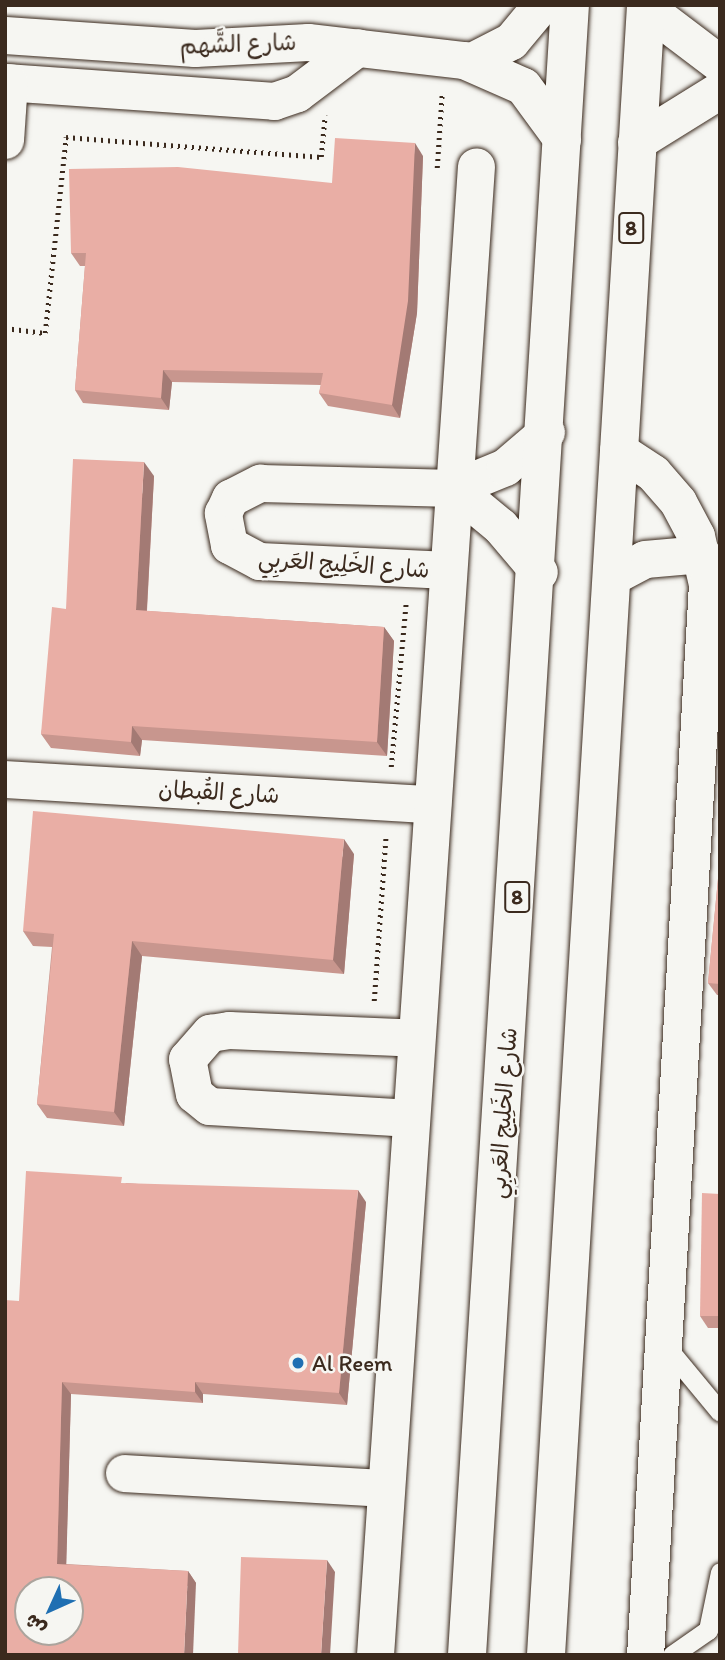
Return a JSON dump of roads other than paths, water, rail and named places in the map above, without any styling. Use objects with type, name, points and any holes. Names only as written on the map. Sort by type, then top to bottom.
[{"type":"highway","name":"شارع الخَلِيج العَربِي","points":[[467,1655],[539,572],[570,5]]},
{"type":"highway","name":"8","points":[[546,1655],[645,6]]},
{"type":"street","points":[[470,62],[511,41],[541,5]]},
{"type":"street","points":[[645,6],[720,64]]},
{"type":"street","name":"شارع الشَّهم","points":[[5,35],[195,48],[290,41],[470,62],[523,86],[562,139]]},
{"type":"street","points":[[286,98],[301,66],[290,41]]},
{"type":"street","points":[[5,141],[7,82],[286,98],[358,47]]},
{"type":"street","points":[[636,142],[720,90]]},
{"type":"street","points":[[375,1655],[476,166]]},
{"type":"street","name":"شارع الخَلِيج العَربِي","points":[[448,570],[259,561],[229,545],[223,513],[237,492],[260,484],[454,488],[505,467],[546,432]]},
{"type":"street","points":[[618,450],[666,486],[687,519],[702,554],[707,600],[707,828],[663,1343],[645,1655]]},
{"type":"street","points":[[454,488],[500,526],[539,572]]},
{"type":"street","points":[[611,576],[645,559],[702,554]]},
{"type":"street","name":"شارع القُبطان","points":[[5,779],[432,804]]},
{"type":"street","points":[[411,1118],[209,1106],[194,1094],[187,1059],[211,1032],[229,1030],[416,1038]]},
{"type":"street","points":[[124,1474],[386,1488]]},
{"type":"lane","points":[[663,1343],[720,1412]]},
{"type":"lane","points":[[672,1655],[708,1630],[720,1574]]},
{"type":"place","name":"Al Reem","points":[[298,1363]]}]
